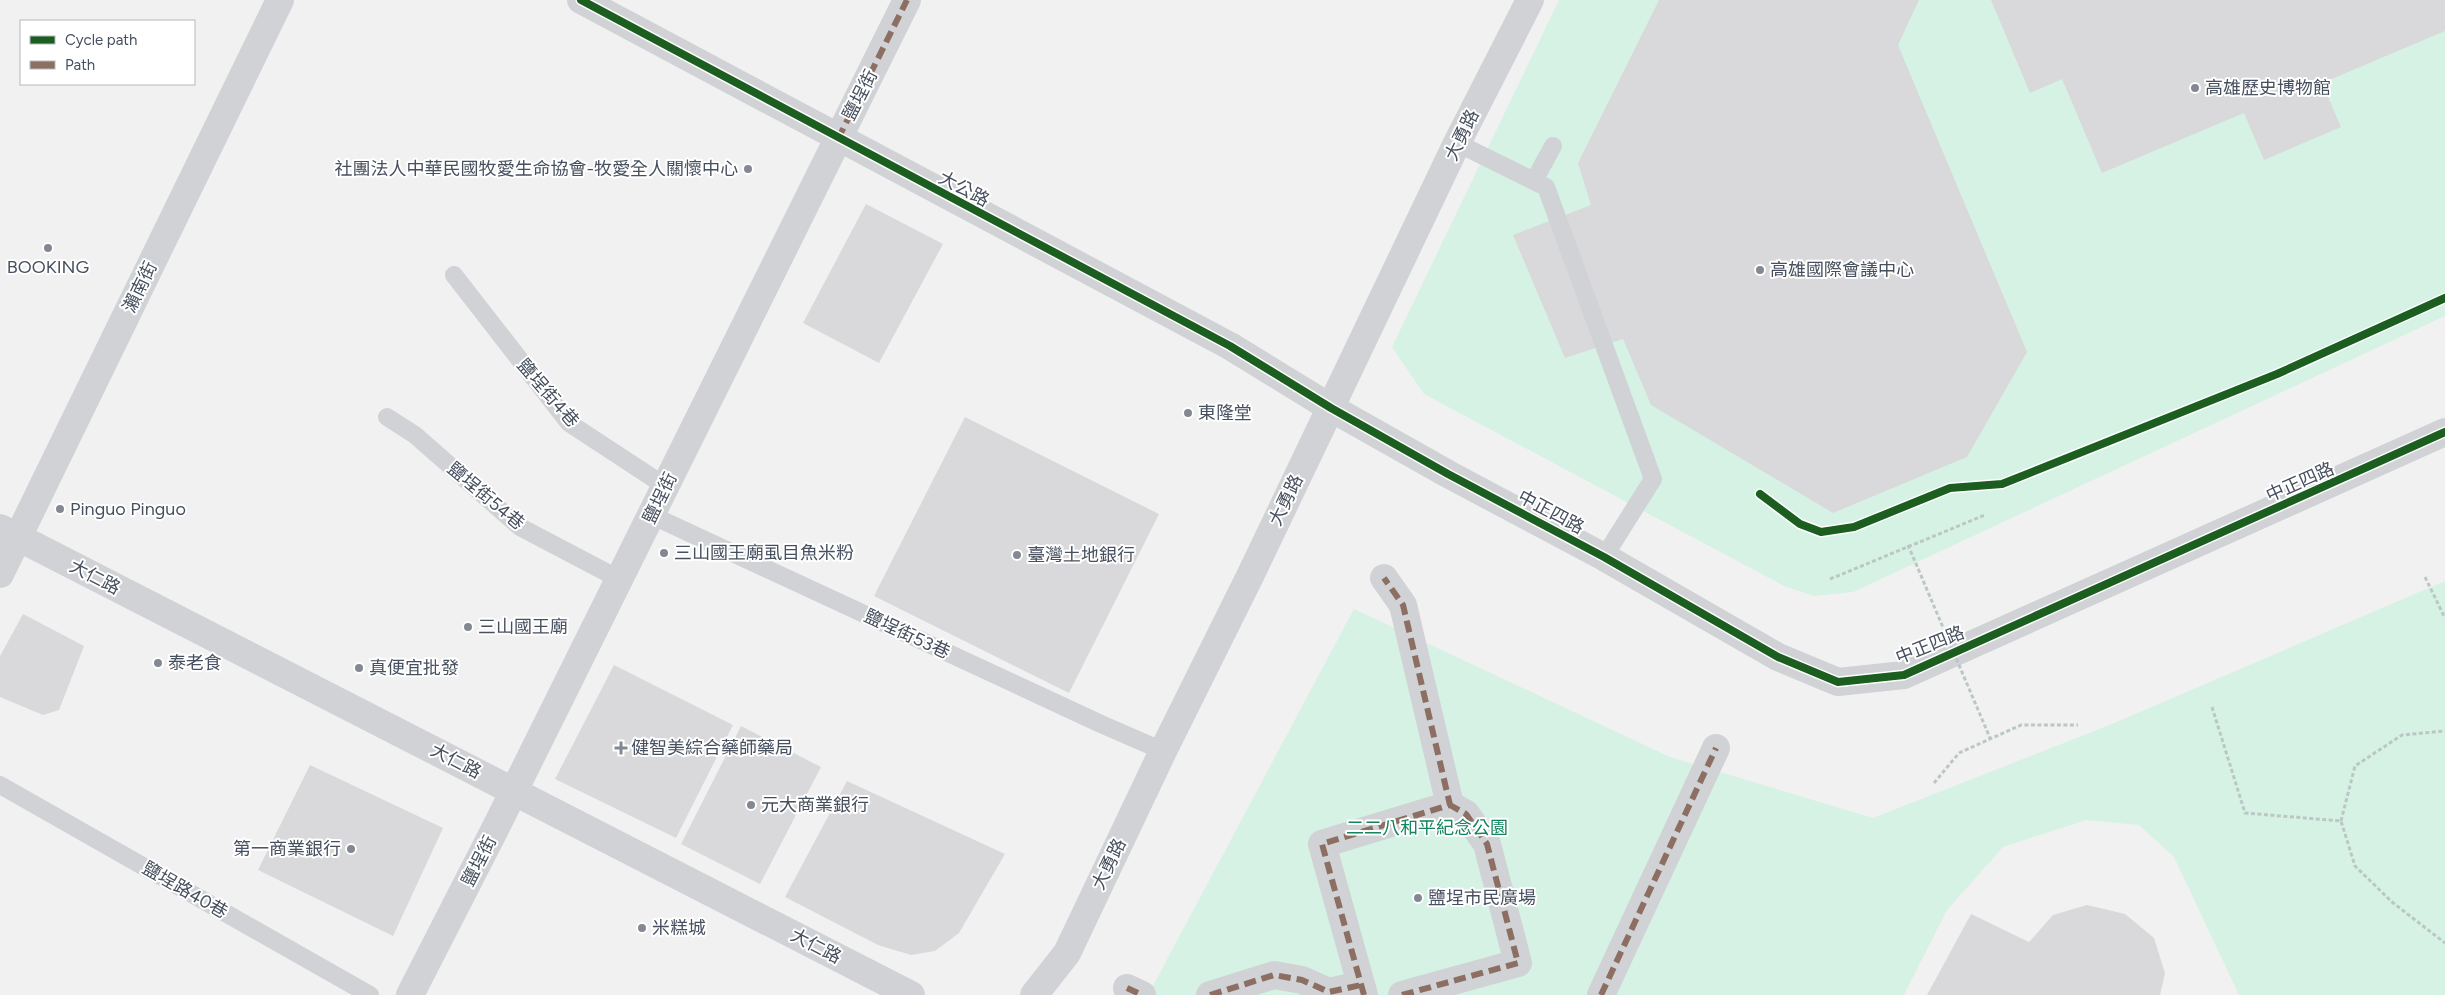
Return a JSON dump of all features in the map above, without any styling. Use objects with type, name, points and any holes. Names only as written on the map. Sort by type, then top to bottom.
[{"type":"street","name":"瀨南街","points":[[0,574],[9,533],[280,0]]},
{"type":"street","name":"大公路","points":[[581,0],[838,139],[1230,346],[1331,408]]},
{"type":"street","name":"鹽埕街","points":[[410,995],[514,791],[907,0]]},
{"type":"street","name":"大勇路","points":[[1034,995],[1067,953],[1457,143],[1530,0]]},
{"type":"street","name":"中正四路","points":[[1331,408],[1448,474],[1604,557],[1778,657],[1838,682],[1904,674],[2445,432]]},
{"type":"street","name":"大仁路","points":[[9,533],[910,995]]},
{"type":"street","points":[[1384,578],[1403,605],[1450,805]]},
{"type":"street","points":[[1601,995],[1716,748]]},
{"type":"street","points":[[1210,995],[1274,975],[1302,980],[1330,992],[1362,990],[1322,844],[1450,805],[1466,814],[1487,844],[1518,963],[1434,991],[1402,995]]},
{"type":"lane","points":[[1457,143],[1546,187],[1653,479],[1604,557]]},
{"type":"lane","points":[[1534,181],[1553,146]]},
{"type":"lane","name":"鹽埕街4巷","points":[[454,275],[569,423],[665,486]]},
{"type":"lane","name":"鹽埕街54巷","points":[[387,417],[415,435],[520,526],[619,579]]},
{"type":"lane","name":"鹽埕街53巷","points":[[651,515],[1092,720],[1164,751]]},
{"type":"lane","name":"鹽埕路40巷","points":[[0,785],[370,995]]},
{"type":"path","points":[[1830,579],[1908,545],[1985,515]]},
{"type":"path","points":[[1908,545],[1990,738]]},
{"type":"path","points":[[2425,577],[2445,618]]},
{"type":"path","points":[[2212,707],[2245,813],[2341,821]]},
{"type":"path","points":[[1934,784],[1958,753],[2021,725],[2078,725]]},
{"type":"path","points":[[2445,731],[2402,735],[2356,766],[2341,821],[2355,866],[2392,902],[2445,943]]},
{"type":"green space","points":[[1559,0],[2445,0],[2445,316],[1853,592],[1814,596],[1784,586],[1424,394],[1392,347]]},
{"type":"green space","name":"二二八和平紀念公園","points":[[2445,581],[2445,995],[2239,995],[2174,857],[2139,825],[2086,820],[2003,847],[1947,910],[1904,995],[1148,995],[1354,609],[1670,757],[1873,818],[2112,724]]},
{"type":"building","name":"高雄國際會議中心","points":[[1659,0],[1919,0],[1898,45],[2027,352],[1967,457],[1833,513],[1651,405],[1623,339],[1565,358],[1513,235],[1591,205],[1578,163]]},
{"type":"building","name":"高雄歷史博物館","points":[[1991,0],[2445,0],[2445,31],[2322,83],[2341,127],[2264,160],[2244,113],[2102,173],[2062,79],[2030,93]]},
{"type":"building","points":[[866,204],[943,244],[879,363],[803,323]]},
{"type":"building","name":"臺灣土地銀行","points":[[965,417],[1159,514],[1069,693],[874,596]]},
{"type":"building","points":[[23,614],[84,646],[59,710],[43,715],[0,697],[0,656]]},
{"type":"building","points":[[614,665],[733,725],[676,838],[555,779]]},
{"type":"building","name":"元大商業銀行","points":[[741,726],[821,767],[760,884],[681,844]]},
{"type":"building","name":"第一商業銀行","points":[[310,765],[443,828],[393,936],[258,870]]},
{"type":"building","points":[[847,781],[1005,854],[959,933],[935,951],[911,955],[878,945],[785,897]]},
{"type":"building","points":[[2087,905],[2125,914],[2154,938],[2165,973],[2160,995],[1927,995],[1971,914],[2029,942],[2053,915]]},
{"type":"marked path","points":[[838,139],[907,0]]},
{"type":"marked path","points":[[1364,995],[1322,844],[1450,805],[1403,605],[1384,578]]},
{"type":"marked path","points":[[1601,995],[1716,748]]},
{"type":"marked path","points":[[1402,995],[1518,963],[1487,844],[1466,814],[1450,805]]},
{"type":"marked path","points":[[1210,995],[1274,975],[1302,980],[1329,992],[1361,985]]},
{"type":"marked path","points":[[1127,988],[1142,995]]},
{"type":"cycle path","points":[[581,0],[1230,346],[1331,408],[1448,474],[1604,557],[1778,657],[1838,682],[1904,675],[2445,432]]},
{"type":"cycle path","points":[[1760,494],[1800,524],[1821,532],[1854,527],[1950,488],[2002,484],[2277,374],[2445,298]]},
{"type":"place","name":"高雄歷史博物館","points":[[2195,88]]},
{"type":"place","name":"社團法人中華民國牧愛生命協會-牧愛全人關懷中心","points":[[748,169]]},
{"type":"place","name":"BOOKING","points":[[48,248]]},
{"type":"place","name":"高雄國際會議中心","points":[[1760,270]]},
{"type":"place","name":"東隆堂","points":[[1188,413]]},
{"type":"place","name":"Pinguo Pinguo","points":[[60,509]]},
{"type":"place","name":"三山國王廟虱目魚米粉","points":[[664,553]]},
{"type":"place","name":"臺灣土地銀行","points":[[1017,555]]},
{"type":"place","name":"三山國王廟","points":[[468,627]]},
{"type":"place","name":"泰老食","points":[[158,663]]},
{"type":"place","name":"真便宜批發","points":[[359,668]]},
{"type":"place","name":"健智美綜合藥師藥局","points":[[621,748]]},
{"type":"place","name":"元大商業銀行","points":[[751,805]]},
{"type":"place","name":"第一商業銀行","points":[[351,849]]},
{"type":"place","name":"鹽埕市民廣場","points":[[1418,898]]},
{"type":"place","name":"米糕城","points":[[642,928]]}]
